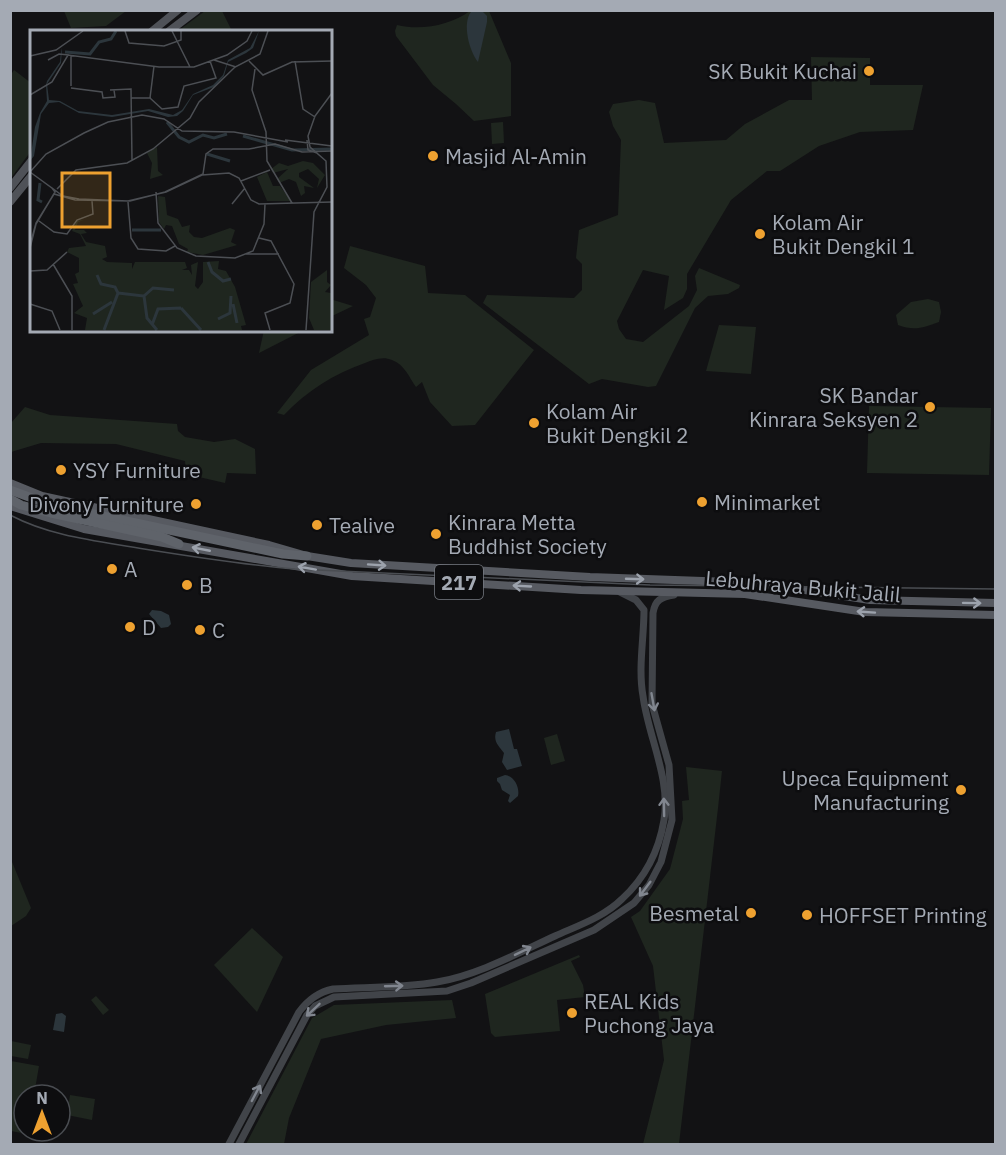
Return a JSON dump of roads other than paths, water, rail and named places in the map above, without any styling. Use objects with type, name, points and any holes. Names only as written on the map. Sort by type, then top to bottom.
[{"type":"highway","name":"Lebuhraya Bukit Jalil","points":[[10,483],[42,496],[269,545],[307,556],[351,563],[590,578],[759,583],[870,600],[996,603]]},
{"type":"highway","points":[[10,490],[51,506],[283,554],[307,556]]},
{"type":"highway","points":[[10,499],[21,505],[51,513],[162,537],[179,544]]},
{"type":"highway","name":"Lebuhraya Bukit Jalil","points":[[10,506],[84,529],[352,576],[617,591],[759,596],[865,612],[996,615]]},
{"type":"main road","points":[[153,30],[178,10]]},
{"type":"main road","points":[[171,30],[196,10]]},
{"type":"main road","points":[[10,188],[30,163]]},
{"type":"main road","points":[[10,202],[30,177]]},
{"type":"main road","points":[[228,1144],[299,1012],[313,997],[333,989],[405,985],[453,979],[513,956],[589,921],[621,901],[652,860],[664,819],[659,757],[642,692],[644,610],[636,600],[617,591]]},
{"type":"main road","points":[[239,1144],[307,1015],[315,1006],[334,997],[447,991],[471,983],[594,930],[634,903],[649,885],[661,862],[672,820],[669,765],[652,704],[655,603],[665,596],[685,594]]},
{"type":"main road","points":[[643,644],[652,644]]},
{"type":"tram line","points":[[10,515],[42,528],[92,541],[295,569],[650,585],[996,589]]},
{"type":"place","name":"SK Bukit Kuchai","points":[[869,71]]},
{"type":"place","name":"Masjid Al-Amin","points":[[433,156]]},
{"type":"place","name":"Kolam Air Bukit Dengkil 1","points":[[760,234]]},
{"type":"place","name":"SK Bandar Kinrara Seksyen 2","points":[[930,407]]},
{"type":"place","name":"Kolam Air Bukit Dengkil 2","points":[[534,423]]},
{"type":"place","name":"YSY Furniture","points":[[61,470]]},
{"type":"place","name":"Minimarket","points":[[702,502]]},
{"type":"place","name":"Divony Furniture","points":[[196,504]]},
{"type":"place","name":"Tealive","points":[[317,525]]},
{"type":"place","name":"Kinrara Metta Buddhist Society","points":[[436,534]]},
{"type":"place","name":"A","points":[[112,569]]},
{"type":"place","name":"B","points":[[187,585]]},
{"type":"place","name":"D","points":[[130,627]]},
{"type":"place","name":"C","points":[[200,630]]},
{"type":"place","name":"Upeca Equipment Manufacturing","points":[[961,790]]},
{"type":"place","name":"Besmetal","points":[[751,913]]},
{"type":"place","name":"HOFFSET Printing","points":[[807,915]]},
{"type":"place","name":"REAL Kids Puchong Jaya","points":[[572,1013]]}]
